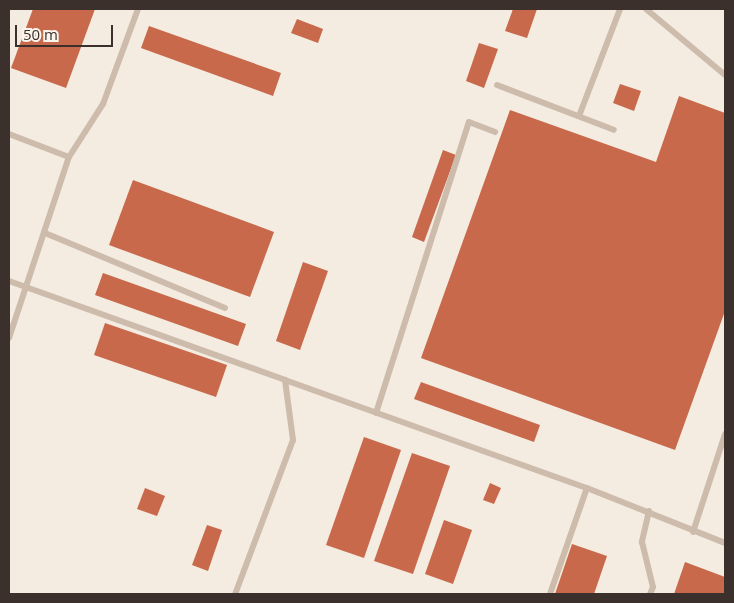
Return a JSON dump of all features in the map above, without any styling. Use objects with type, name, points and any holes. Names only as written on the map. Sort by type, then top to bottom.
[{"type":"lane","points":[[9,338],[69,157],[103,104],[138,9]]},
{"type":"lane","points":[[579,116],[620,9]]},
{"type":"lane","points":[[646,9],[725,75]]},
{"type":"lane","points":[[497,85],[614,130]]},
{"type":"lane","points":[[376,413],[469,122],[495,132]]},
{"type":"lane","points":[[9,134],[69,157]]},
{"type":"lane","points":[[45,234],[225,308]]},
{"type":"lane","points":[[9,281],[587,488],[649,511],[693,532],[725,543]]},
{"type":"lane","points":[[236,594],[293,440],[285,380]]},
{"type":"lane","points":[[693,532],[725,434]]},
{"type":"lane","points":[[550,594],[587,488]]},
{"type":"lane","points":[[649,511],[642,542],[653,587],[650,594]]},
{"type":"building","points":[[33,9],[95,9],[66,88],[11,68]]},
{"type":"building","points":[[513,9],[537,9],[527,38],[505,31]]},
{"type":"building","points":[[297,19],[323,29],[318,43],[291,33]]},
{"type":"building","points":[[149,26],[281,73],[273,96],[141,48]]},
{"type":"building","points":[[479,43],[498,49],[484,88],[466,81]]},
{"type":"building","points":[[620,84],[641,91],[634,111],[613,103]]},
{"type":"building","points":[[679,96],[725,113],[725,311],[675,450],[421,358],[510,110],[656,162]]},
{"type":"building","points":[[443,150],[456,155],[424,242],[412,237]]},
{"type":"building","points":[[133,180],[274,232],[250,297],[109,245]]},
{"type":"building","points":[[303,262],[328,271],[300,350],[276,341]]},
{"type":"building","points":[[103,273],[246,324],[238,346],[95,295]]},
{"type":"building","points":[[105,323],[227,365],[216,397],[94,355]]},
{"type":"building","points":[[421,382],[540,425],[534,442],[414,399]]},
{"type":"building","points":[[364,437],[401,450],[364,558],[326,545]]},
{"type":"building","points":[[412,453],[450,466],[413,574],[374,561]]},
{"type":"building","points":[[490,483],[501,488],[494,504],[483,500]]},
{"type":"building","points":[[145,488],[165,496],[157,516],[137,509]]},
{"type":"building","points":[[444,520],[472,530],[453,584],[425,574]]},
{"type":"building","points":[[207,525],[222,530],[208,571],[192,565]]},
{"type":"building","points":[[572,544],[607,556],[594,594],[555,594]]},
{"type":"building","points":[[685,562],[725,577],[725,594],[674,594]]}]
